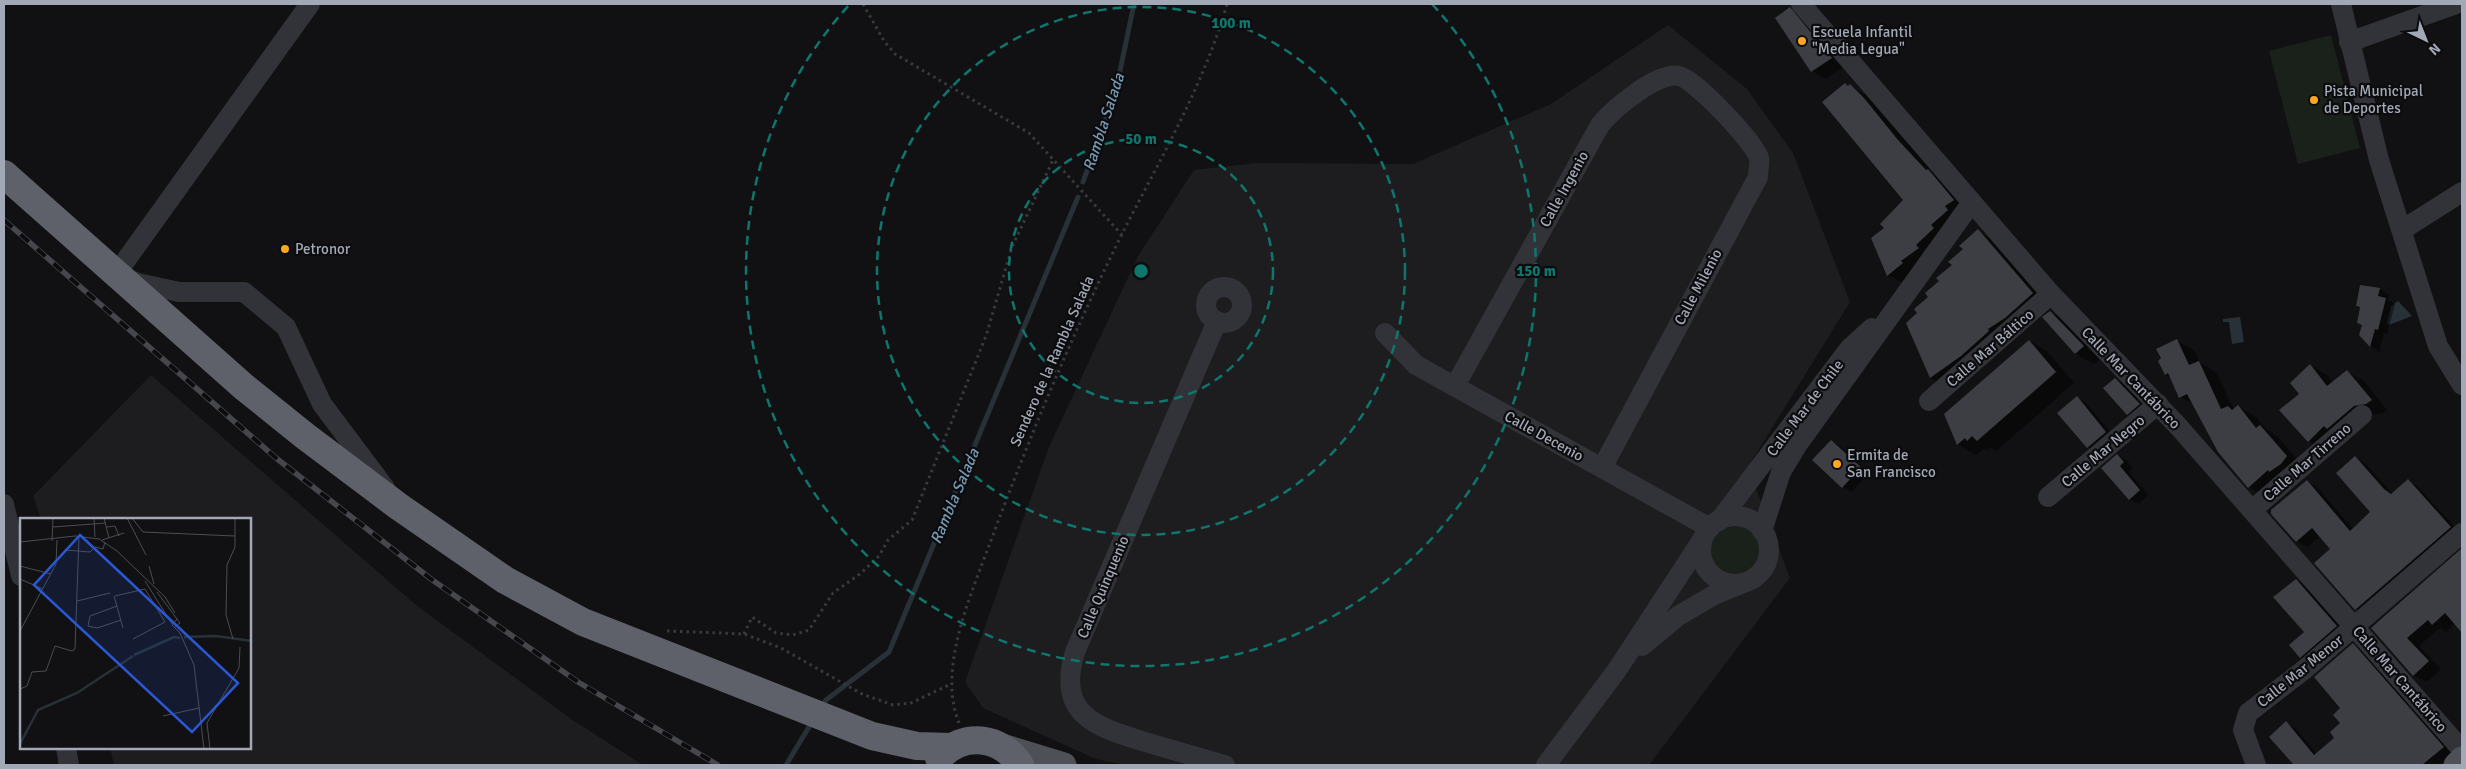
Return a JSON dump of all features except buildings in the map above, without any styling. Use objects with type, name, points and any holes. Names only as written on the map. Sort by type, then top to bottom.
[{"type":"highway","points":[[4,174],[244,387],[398,506],[505,580],[554,608],[614,635],[860,731],[926,748],[950,751],[981,739],[1011,756]]},
{"type":"highway","points":[[860,731],[909,765]]},
{"type":"main road","points":[[1011,756],[1064,765]]},
{"type":"main road","points":[[2456,765],[2462,758]]},
{"type":"street","points":[[310,4],[116,274],[138,283],[179,292],[244,292],[286,327],[322,404],[398,506]]},
{"type":"street","name":"Calle Mar Cantábrico","points":[[1801,4],[2051,294],[2158,404],[2462,750]]},
{"type":"street","points":[[2341,4],[2379,160],[2438,346],[2462,385]]},
{"type":"street","points":[[2349,42],[2456,4]]},
{"type":"street","name":"Calle Ingenio","points":[[1455,386],[1600,125],[1612,110],[1663,77],[1679,76],[1693,82],[1721,112]]},
{"type":"street","name":"Calle Milenio","points":[[1602,468],[1758,177],[1759,158],[1750,141],[1721,112]]},
{"type":"street","points":[[2402,230],[2462,192]]},
{"type":"street","name":"Calle Mar de Chile","points":[[1617,670],[1678,616],[1714,595],[1752,579],[1761,571],[1766,562],[1768,552],[1762,531],[1781,472],[1796,446],[1863,356],[1899,302],[1972,202]]},
{"type":"street","name":"Calle Mar Báltico","points":[[1929,401],[2051,294]]},
{"type":"street","name":"Calle Mar de Chile","points":[[1546,765],[1617,670],[1711,530],[1849,350],[1899,302]]},
{"type":"street","name":"Calle Quinquenio","points":[[1217,321],[1078,643],[1070,669],[1070,688],[1076,705],[1100,727],[1225,765]]},
{"type":"street","name":"Calle Decenio","points":[[1385,333],[1416,365],[1711,530]]},
{"type":"street","name":"Calle Mar Negro","points":[[2048,497],[2158,404]]},
{"type":"street","name":"Calle Mar Tirreno","points":[[2252,510],[2362,415]]},
{"type":"street","points":[[4,504],[20,572]]},
{"type":"street","points":[[1742,583],[1730,584],[1719,580],[1710,573],[1702,558],[1711,530],[1735,516],[1746,518],[1762,531]]},
{"type":"street","name":"Calle Mar Menor","points":[[2256,765],[2243,730],[2248,713],[2305,669],[2462,533]]},
{"type":"street","points":[[66,749],[69,765]]},
{"type":"path","points":[[863,4],[884,41],[895,54],[1029,133],[1122,235]]},
{"type":"path","name":"Sendero de la Rambla Salada","points":[[950,751],[953,707],[951,684],[954,660],[964,618],[1025,449],[1069,347],[1122,235],[1179,125],[1216,43],[1226,4]]},
{"type":"path","points":[[744,634],[752,617],[776,633],[793,635],[809,630],[833,593],[880,556],[888,540],[912,520],[986,336],[1012,247],[1054,160]]},
{"type":"path","points":[[661,631],[744,634],[781,648],[862,694],[893,705],[911,704],[951,684]]},
{"type":"shaded area","points":[[1668,25],[1747,89],[1793,153],[1850,302],[1748,467],[1790,578],[1649,765],[1124,765],[1096,759],[983,708],[965,682],[1049,447],[1138,256],[1194,170],[1257,163],[1413,164],[1551,104]]},
{"type":"shaded area","name":"Pista Municipal de Deportes","points":[[2331,35],[2360,148],[2298,164],[2269,51]]},
{"type":"shaded area","points":[[2398,301],[2412,316],[2389,325],[2387,323],[2391,306]]},
{"type":"shaded area","points":[[2240,317],[2244,342],[2232,344],[2229,322],[2223,322],[2223,319]]},
{"type":"shaded area","points":[[151,375],[416,605],[574,721],[643,765],[114,765],[110,749],[251,749],[251,518],[41,518],[33,496]]},
{"type":"shaded area","points":[[1735,523],[1746,525],[1755,531],[1761,540],[1763,551],[1761,562],[1755,571],[1746,577],[1735,579],[1724,577],[1715,571],[1709,562],[1707,551],[1709,540],[1715,531],[1724,525]]},
{"type":"waterway","name":"Rambla Salada","points":[[1083,182],[1116,90],[1134,4]]},
{"type":"waterway","name":"Rambla Salada","points":[[822,706],[826,700],[889,652],[1078,197]]},
{"type":"waterway","name":"Rambla Salada","points":[[786,765],[812,722]]},
{"type":"railway","points":[[4,220],[276,458],[431,579],[578,682],[718,765]]},
{"type":"place","name":"Escuela Infantil \"Media Legua\"","points":[[1802,41]]},
{"type":"place","name":"Pista Municipal de Deportes","points":[[2314,100]]},
{"type":"place","name":"Petronor","points":[[285,249]]},
{"type":"place","name":"Ermita de San Francisco","points":[[1837,464]]}]
